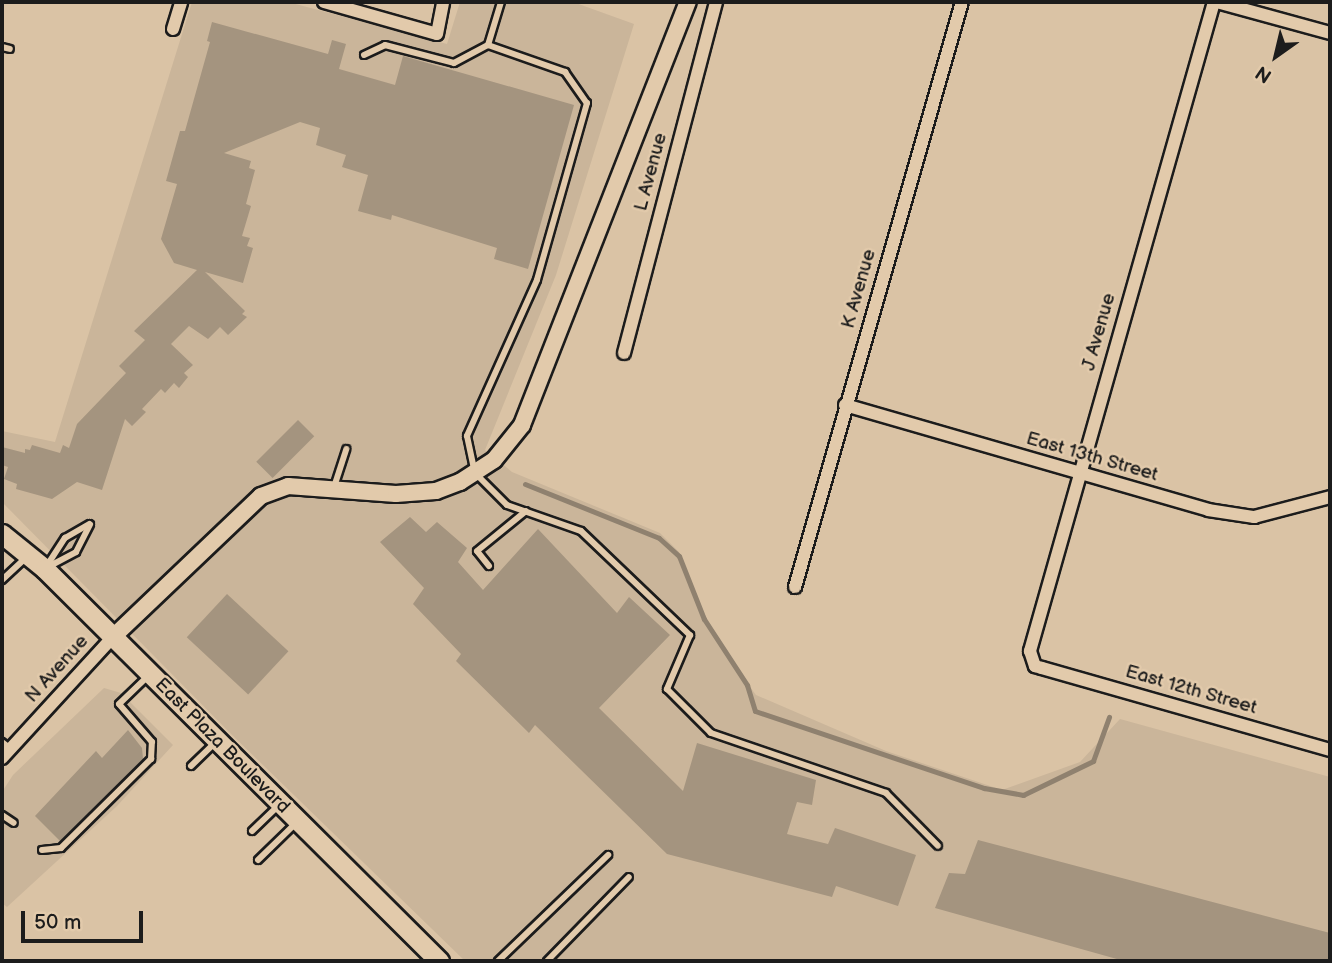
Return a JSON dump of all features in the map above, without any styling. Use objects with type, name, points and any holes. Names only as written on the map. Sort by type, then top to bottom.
[{"type":"main road","name":"East Plaza Boulevard","points":[[2,534],[45,569],[439,961]]},
{"type":"street","points":[[173,29],[181,2]]},
{"type":"street","points":[[324,2],[437,34],[443,2]]},
{"type":"street","points":[[113,637],[261,496],[288,486],[396,494],[436,491],[460,482],[494,460],[522,425],[688,2]]},
{"type":"street","name":"L Avenue","points":[[624,353],[716,2]]},
{"type":"street","name":"K Avenue","points":[[795,587],[962,2]]},
{"type":"street","points":[[1216,2],[1330,33]]},
{"type":"street","name":"J Avenue","points":[[1042,668],[1035,666],[1030,651],[1078,474],[1216,2]]},
{"type":"street","name":"East 13th Street","points":[[845,405],[1208,510],[1254,517],[1330,497]]},
{"type":"street","name":"N Avenue","points":[[5,749],[113,637]]},
{"type":"street","name":"East 12th Street","points":[[1042,668],[1330,750]]},
{"type":"lane","points":[[363,55],[384,45],[454,63],[488,45],[501,2]]},
{"type":"lane","points":[[488,45],[565,72],[587,103],[537,280],[467,436],[475,472],[507,505],[581,531],[690,635],[667,689],[711,733],[886,793],[938,846]]},
{"type":"lane","points":[[2,47],[10,50]]},
{"type":"lane","points":[[333,489],[346,449]]},
{"type":"lane","points":[[489,566],[477,551],[526,511]]},
{"type":"lane","points":[[90,524],[76,551],[45,569],[65,538],[90,524]]},
{"type":"lane","points":[[2,580],[29,556]]},
{"type":"lane","points":[[42,850],[61,848],[151,760],[152,742],[119,705],[150,674]]},
{"type":"lane","points":[[191,766],[218,741]]},
{"type":"lane","points":[[252,831],[281,804]]},
{"type":"lane","points":[[2,815],[14,823]]},
{"type":"lane","points":[[258,860],[298,821]]},
{"type":"lane","points":[[498,961],[608,855]]},
{"type":"lane","points":[[547,961],[629,877]]},
{"type":"shaded area","points":[[192,2],[288,2],[447,44],[460,2],[573,2],[634,24],[556,275],[485,450],[512,472],[660,533],[679,552],[715,639],[756,695],[886,751],[1002,790],[1080,762],[1120,719],[1330,777],[1330,961],[465,961],[231,734],[2,502],[2,431],[55,442]]},
{"type":"shaded area","points":[[104,688],[121,693],[173,745],[117,806],[7,907],[2,903],[2,792],[13,775]]},
{"type":"building","points":[[212,22],[328,54],[332,40],[346,44],[339,69],[395,85],[403,56],[574,105],[528,269],[494,259],[497,248],[392,215],[391,220],[358,211],[368,175],[342,167],[346,155],[316,145],[320,128],[300,122],[224,153],[251,161],[249,168],[255,170],[246,204],[251,206],[242,236],[250,238],[247,246],[253,248],[243,283],[205,272],[245,311],[242,314],[247,317],[228,335],[220,327],[208,339],[189,326],[171,344],[193,365],[184,373],[188,377],[179,388],[174,383],[165,393],[161,389],[142,409],[146,412],[132,426],[125,419],[102,490],[77,482],[52,499],[16,489],[17,484],[4,479],[8,467],[2,465],[2,447],[25,453],[25,449],[30,450],[32,445],[60,453],[63,445],[69,448],[77,424],[126,373],[119,366],[145,340],[134,331],[197,270],[174,263],[161,239],[177,184],[166,181],[180,131],[185,131],[210,42],[207,41]]},
{"type":"building","points":[[298,420],[314,436],[273,478],[256,462]]},
{"type":"building","points":[[410,517],[426,532],[437,522],[467,548],[458,562],[483,590],[538,529],[617,613],[629,597],[670,635],[599,708],[683,791],[697,743],[816,780],[812,805],[797,802],[787,834],[828,844],[835,828],[916,855],[898,906],[836,886],[832,897],[667,854],[535,725],[529,733],[456,661],[461,654],[413,604],[424,588],[380,542]]},
{"type":"building","points":[[227,594],[288,651],[248,694],[187,637]]},
{"type":"building","points":[[128,730],[142,748],[143,759],[60,841],[35,816],[96,751],[102,758]]},
{"type":"building","points":[[978,840],[1330,933],[1330,961],[1124,961],[935,908],[949,873],[965,874]]},
{"type":"waterway","points":[[525,484],[659,538],[679,556],[704,619],[747,685],[755,711],[984,788],[1023,795],[1093,761],[1109,717]]}]
